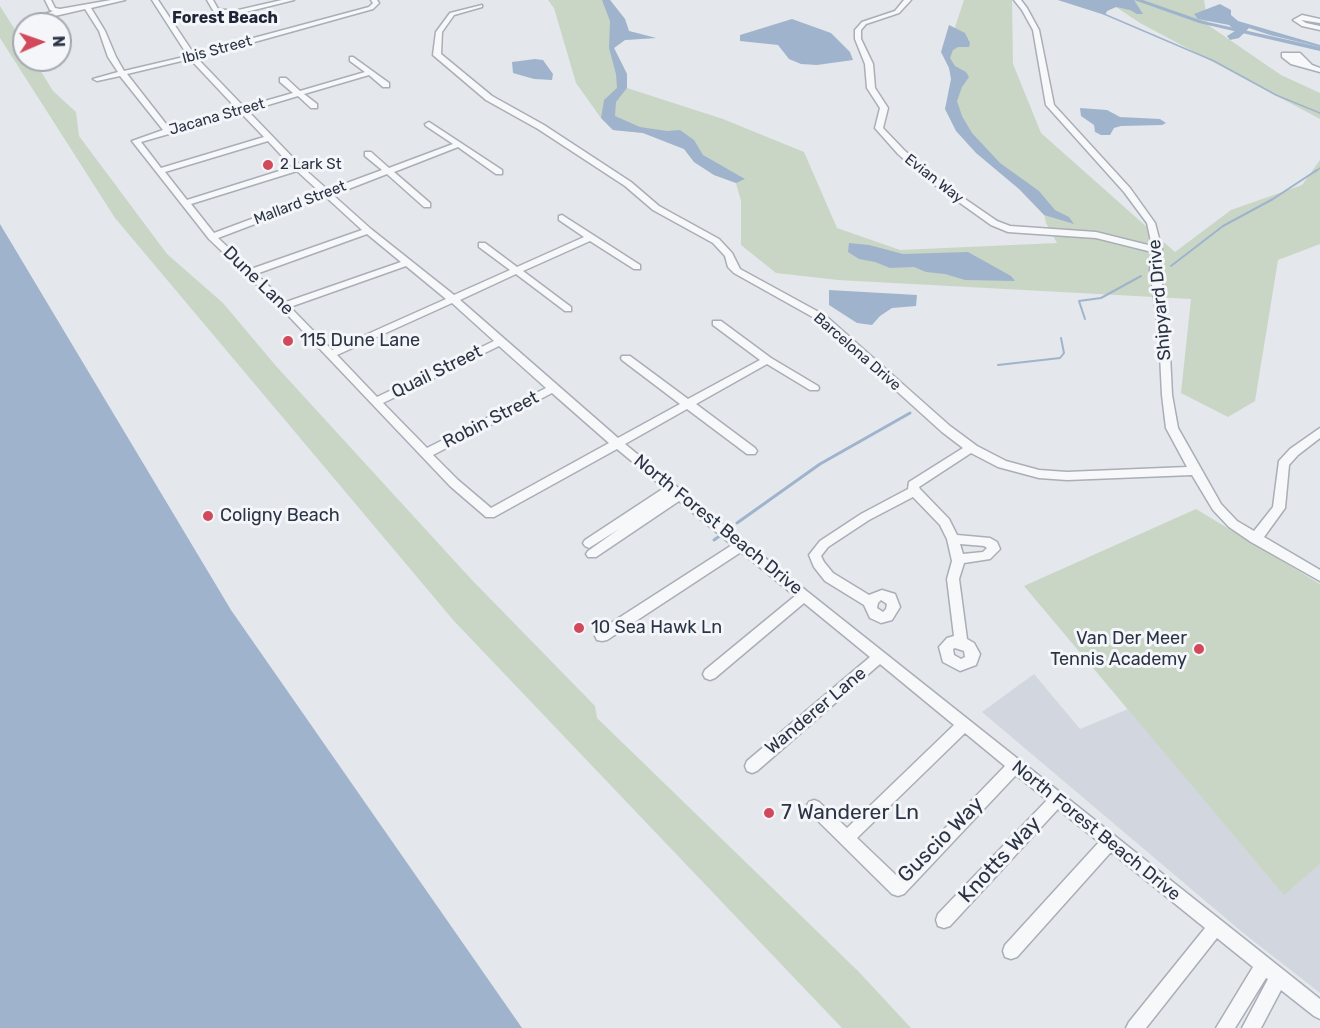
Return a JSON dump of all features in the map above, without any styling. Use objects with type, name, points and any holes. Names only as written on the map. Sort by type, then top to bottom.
[{"type":"street","points":[[48,0],[52,9],[60,11]]},
{"type":"street","points":[[57,12],[122,0]]},
{"type":"street","name":"North Forest Beach Drive","points":[[155,0],[192,57],[298,168],[368,231],[454,300],[499,342],[618,443],[804,596],[1320,1010]]},
{"type":"street","points":[[210,0],[216,11],[234,13],[291,0]]},
{"type":"street","name":"Ibis Street","points":[[98,79],[192,57],[371,8],[376,3],[374,0]]},
{"type":"street","name":"Evian Way","points":[[908,0],[897,12],[864,24],[858,30],[858,39],[869,64],[871,88],[884,108],[879,128],[901,152],[954,195],[994,223],[1008,229],[1096,235],[1157,250]]},
{"type":"street","name":"Shipyard Drive","points":[[1017,0],[1025,9],[1036,30],[1050,105],[1141,208],[1151,223],[1157,250],[1155,270],[1164,334],[1167,395],[1172,428],[1217,507],[1233,524],[1320,576]]},
{"type":"street","name":"Barcelona Drive","points":[[480,6],[452,14],[439,32],[437,55],[489,98],[541,127],[628,184],[656,208],[717,241],[729,255],[737,271],[822,318],[946,429],[971,447],[1002,464],[1040,474],[1067,476],[1195,471]]},
{"type":"street","points":[[87,8],[102,31],[112,57],[122,73],[168,131]]},
{"type":"street","points":[[1320,21],[1302,17],[1296,20],[1304,26],[1320,28]]},
{"type":"street","points":[[353,59],[386,85]]},
{"type":"street","points":[[1309,66],[1320,70]]},
{"type":"street","name":"Jacana Street","points":[[136,141],[368,73]]},
{"type":"street","name":"Jacana Street","points":[[284,80],[314,106]]},
{"type":"street","points":[[429,124],[499,172]]},
{"type":"street","points":[[159,171],[269,138]]},
{"type":"street","name":"Dune Lane","points":[[136,141],[212,237],[284,306],[454,483],[490,514],[618,443]]},
{"type":"street","name":"Mallard Street","points":[[212,237],[457,145]]},
{"type":"street","points":[[368,154],[427,205]]},
{"type":"street","points":[[186,203],[298,168]]},
{"type":"street","points":[[562,218],[637,267]]},
{"type":"street","points":[[248,273],[368,231]]},
{"type":"street","points":[[331,354],[591,237]]},
{"type":"street","points":[[482,245],[568,309]]},
{"type":"street","points":[[284,306],[407,263]]},
{"type":"street","points":[[717,323],[767,360],[814,388]]},
{"type":"street","name":"Quail Street","points":[[375,402],[499,342]]},
{"type":"street","points":[[626,358],[751,451]]},
{"type":"street","points":[[618,443],[767,360]]},
{"type":"street","name":"Robin Street","points":[[427,453],[554,388]]},
{"type":"street","points":[[1255,539],[1279,508],[1283,464],[1294,452],[1320,432]]},
{"type":"street","points":[[961,642],[953,579],[958,559],[953,539],[945,522],[914,491],[913,485],[971,447]]},
{"type":"street","points":[[590,549],[677,491]]},
{"type":"street","points":[[870,602],[829,578],[818,564],[815,555],[824,544],[865,517],[914,491]]},
{"type":"street","points":[[953,539],[986,541],[993,545],[994,549],[986,556],[958,559]]},
{"type":"street","points":[[602,636],[742,545]]},
{"type":"street","points":[[710,674],[804,596]]},
{"type":"street","name":"Wanderer Lane","points":[[752,766],[880,656]]},
{"type":"street","points":[[847,838],[965,724]]},
{"type":"street","name":"Guscio Way","points":[[814,807],[898,888],[1015,765]]},
{"type":"street","name":"Knotts Way","points":[[944,920],[1057,800]]},
{"type":"street","points":[[1011,951],[1109,842]]},
{"type":"street","points":[[1135,1028],[1215,928]]},
{"type":"street","points":[[1226,1028],[1264,966]]},
{"type":"street","points":[[1251,1028],[1279,977]]},
{"type":"shaded area","points":[[1034,674],[1080,729],[1128,709],[1284,894],[1320,864],[1320,993],[1242,932],[982,712]]},
{"type":"green space","points":[[548,0],[610,0],[625,19],[629,31],[656,38],[625,40],[614,48],[627,74],[627,88],[723,119],[804,152],[837,228],[900,250],[1057,243],[1046,223],[1042,204],[966,140],[949,106],[957,72],[945,57],[964,0],[1012,0],[1013,64],[1041,133],[1175,252],[1231,210],[1302,185],[1320,160],[1320,244],[1278,260],[1255,401],[1228,417],[1181,393],[1191,299],[838,280],[776,273],[741,245],[741,201],[736,183],[714,175],[694,162],[684,149],[643,133],[613,130],[601,118],[576,83],[554,8]]},
{"type":"green space","points":[[1058,0],[1204,0],[1208,25],[1281,75],[1320,93],[1320,119],[1140,23],[1116,7],[1107,11],[1105,15]]},
{"type":"green space","points":[[0,6],[12,25],[12,57],[0,38]]},
{"type":"green space","points":[[22,72],[41,72],[53,91],[76,112],[79,136],[167,254],[223,303],[276,366],[471,579],[595,706],[597,718],[859,972],[911,1028],[842,1028],[454,621],[115,218]]},
{"type":"green space","name":"Van Der Meer Tennis Academy","points":[[1196,509],[1320,584],[1320,864],[1284,895],[1024,586]]},
{"type":"water","points":[[602,0],[610,0],[625,19],[629,31],[656,38],[625,40],[614,48],[627,74],[627,88],[616,102],[615,116],[640,127],[667,131],[680,130],[694,140],[703,155],[745,179],[736,183],[714,175],[694,162],[684,149],[643,133],[613,130],[601,118],[604,100],[617,88],[609,48],[610,21]]},
{"type":"water","points":[[1058,0],[1134,0],[1143,14],[1116,7],[1107,11],[1105,15]]},
{"type":"water","points":[[1220,4],[1231,10],[1231,15],[1238,21],[1320,45],[1320,47],[1249,28],[1239,38],[1230,40],[1227,36],[1235,31],[1229,25],[1198,19],[1194,14]]},
{"type":"water","points":[[792,19],[831,33],[850,52],[853,60],[817,65],[801,64],[789,59],[778,45],[740,41],[740,35]]},
{"type":"water","points":[[949,25],[965,33],[970,43],[969,47],[958,47],[953,50],[950,58],[955,66],[966,72],[969,77],[957,101],[962,116],[972,133],[1000,163],[1039,191],[1055,210],[1069,217],[1074,224],[1044,215],[1019,189],[976,153],[956,131],[945,109],[951,79],[949,68],[941,52]]},
{"type":"water","points":[[543,60],[553,74],[552,80],[534,79],[513,73],[512,62]]},
{"type":"water","points":[[1080,108],[1107,110],[1120,117],[1160,119],[1166,123],[1121,126],[1114,128],[1110,135],[1101,135],[1095,132],[1094,125],[1081,116]]},
{"type":"water","points":[[0,224],[231,610],[522,1028],[0,1028]]},
{"type":"water","points":[[849,243],[869,245],[903,254],[968,252],[1011,276],[1015,281],[965,280],[945,274],[926,272],[914,267],[890,268],[859,259],[848,252]]},
{"type":"water","points":[[829,290],[917,295],[916,306],[892,308],[872,325],[857,323],[829,305]]},
{"type":"waterway","points":[[1137,0],[1201,22],[1320,49]]},
{"type":"waterway","points":[[1104,14],[1214,61],[1276,95],[1320,113]]},
{"type":"waterway","points":[[1315,172],[1320,168]]},
{"type":"waterway","points":[[1171,266],[1223,226],[1273,199],[1317,170]]},
{"type":"waterway","points":[[1085,319],[1079,301],[1101,298],[1141,276]]},
{"type":"waterway","points":[[998,365],[1060,358],[1064,353],[1061,338]]},
{"type":"waterway","points":[[737,523],[820,464],[910,413]]},
{"type":"waterway","points":[[714,540],[721,535]]},
{"type":"place","name":"2 Lark St","points":[[268,165]]},
{"type":"place","name":"115 Dune Lane","points":[[288,341]]},
{"type":"place","name":"Coligny Beach","points":[[208,516]]},
{"type":"place","name":"10 Sea Hawk Ln","points":[[579,628]]},
{"type":"place","name":"Van Der Meer Tennis Academy","points":[[1199,649]]},
{"type":"place","name":"7 Wanderer Ln","points":[[769,813]]},
{"type":"district","name":"Forest Beach","points":[[225,18]]}]
